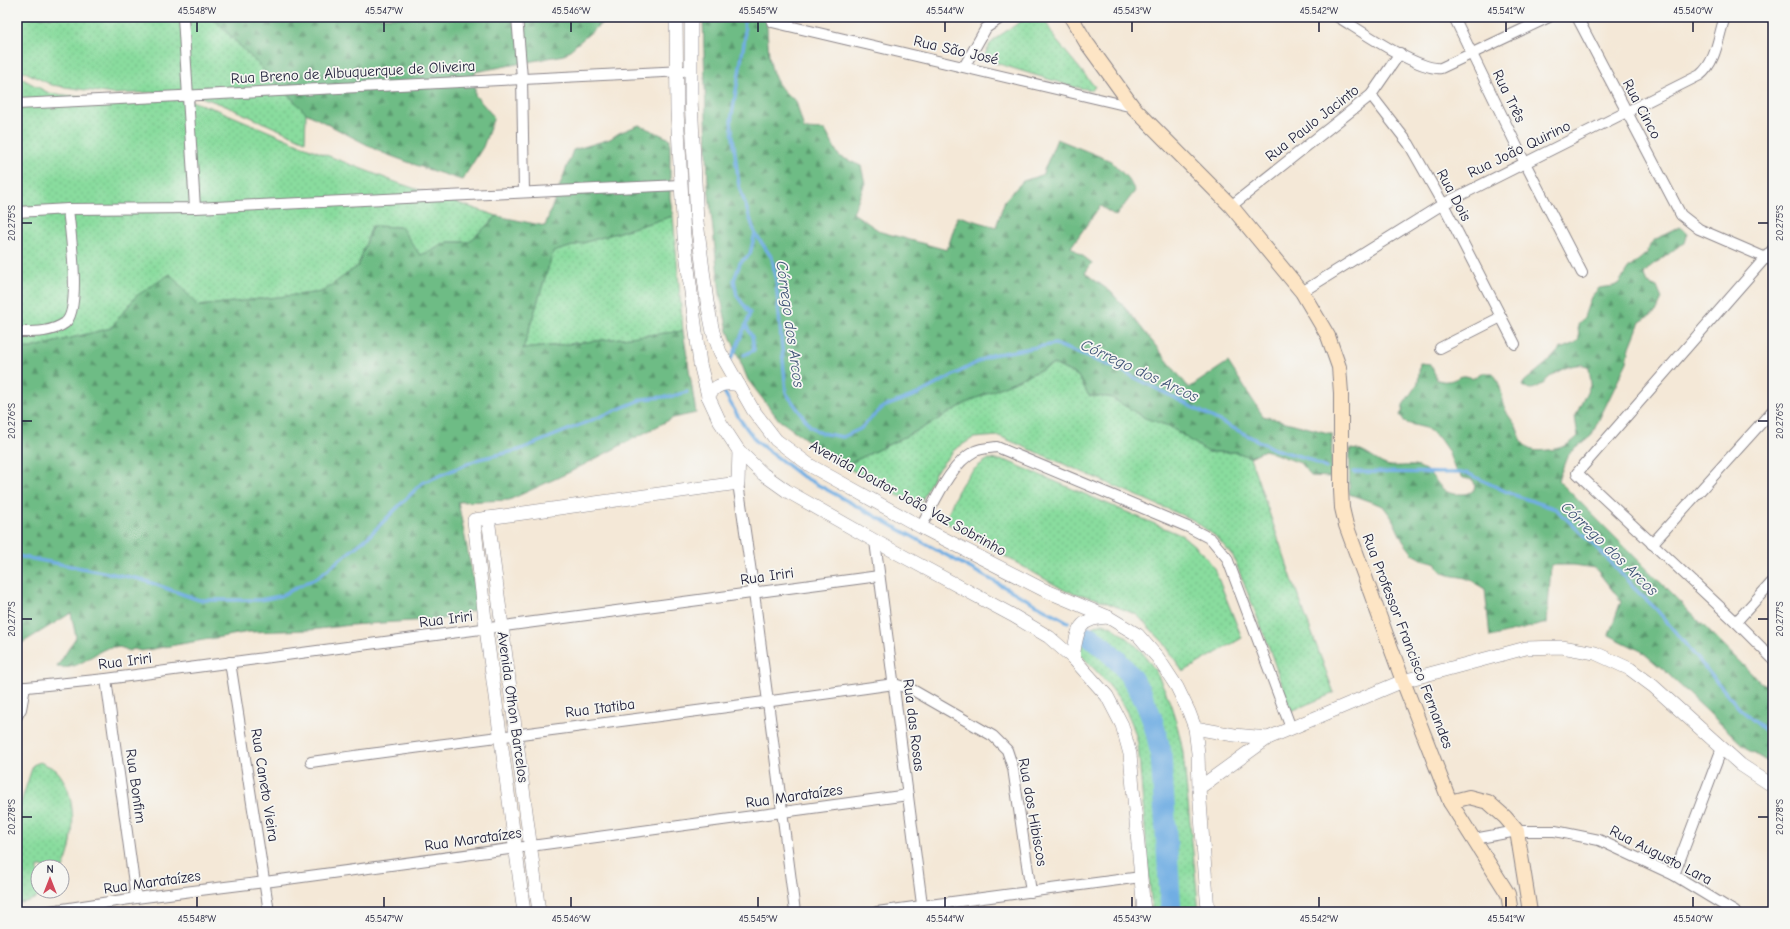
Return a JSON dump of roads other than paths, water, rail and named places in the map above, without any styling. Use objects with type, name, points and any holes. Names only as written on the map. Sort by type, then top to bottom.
[{"type":"main road","points":[[1071,17],[1086,42],[1133,107],[1231,206],[1302,292]]},
{"type":"main road","name":"Rua Professor Francisco Fernandes","points":[[1302,292],[1328,336],[1339,367],[1342,443],[1341,490],[1342,508],[1346,525],[1450,802],[1508,894],[1511,912]]},
{"type":"main road","points":[[1450,802],[1469,797],[1488,802],[1505,817],[1517,831],[1530,912]]},
{"type":"street","points":[[183,17],[195,208]]},
{"type":"street","points":[[517,17],[522,78],[524,192]]},
{"type":"street","points":[[676,17],[676,71],[680,185],[684,236],[695,337],[708,396],[720,422],[739,450],[763,474],[787,491],[875,541],[1012,615],[1048,637],[1073,658],[1106,696],[1122,725],[1130,754],[1144,912]]},
{"type":"street","name":"Avenida Doutor João Vaz Sobrinho","points":[[691,17],[691,71],[697,222],[707,302],[713,332],[720,352],[752,410],[776,440],[811,466],[921,527],[1042,589],[1108,617],[1138,635],[1158,658],[1177,687],[1195,728],[1198,753],[1208,912]]},
{"type":"street","points":[[964,68],[986,28],[1002,17]]},
{"type":"street","points":[[1338,17],[1400,53],[1426,67],[1434,69],[1441,68],[1549,17]]},
{"type":"street","name":"Rua Três","points":[[1454,17],[1525,163],[1582,273]]},
{"type":"street","name":"Rua Cinco","points":[[1577,17],[1681,214],[1699,229],[1769,259]]},
{"type":"street","name":"Rua João Quirino","points":[[1302,292],[1443,204],[1700,75],[1707,70],[1712,62],[1726,17]]},
{"type":"street","name":"Rua São José","points":[[772,22],[1133,107]]},
{"type":"street","name":"Rua Paulo Jacinto","points":[[1231,206],[1371,95],[1400,53]]},
{"type":"street","name":"Rua Breno de Albuquerque de Oliveira","points":[[17,104],[522,78],[691,71]]},
{"type":"street","name":"Rua Dois","points":[[1371,95],[1409,144],[1443,204],[1516,344]]},
{"type":"street","points":[[17,212],[68,209],[195,208],[680,185]]},
{"type":"street","points":[[17,332],[44,331],[66,322],[73,309],[75,280],[68,209]]},
{"type":"street","points":[[1773,249],[1769,259],[1577,473],[1736,622],[1773,659]]},
{"type":"street","points":[[1440,348],[1501,317]]},
{"type":"street","points":[[708,396],[713,389],[722,384],[730,383],[739,385]]},
{"type":"street","points":[[1652,544],[1773,410]]},
{"type":"street","points":[[921,527],[950,474],[960,462],[976,450],[997,447],[1211,538],[1227,558],[1292,728]]},
{"type":"street","points":[[739,450],[738,483],[754,593],[795,912]]},
{"type":"street","name":"Avenida Othon Barcelos","points":[[524,912],[502,735],[486,628],[474,522],[476,520],[488,518],[738,483]]},
{"type":"street","name":"Avenida Othon Barcelos","points":[[488,518],[539,912]]},
{"type":"street","name":"Rua das Rosas","points":[[875,541],[923,909]]},
{"type":"street","name":"Rua Iriri","points":[[21,687],[106,679],[879,576]]},
{"type":"street","points":[[1736,622],[1773,581]]},
{"type":"street","points":[[1073,658],[1080,627],[1086,621],[1095,618],[1108,617]]},
{"type":"street","points":[[1199,788],[1268,738],[1404,681],[1526,648],[1562,647],[1595,653],[1630,669],[1653,686],[1741,765],[1773,786]]},
{"type":"street","name":"Rua Caneto Vieira","points":[[230,662],[269,912]]},
{"type":"street","name":"Rua Bonfim","points":[[106,679],[136,898]]},
{"type":"street","name":"Rua Itatiba","points":[[311,762],[516,733],[768,702],[894,684]]},
{"type":"street","name":"Rua dos Hibiscos","points":[[894,684],[912,688],[993,736],[1007,750],[1013,768],[1031,892]]},
{"type":"street","points":[[17,716],[21,709],[21,687]]},
{"type":"street","points":[[1195,728],[1234,735],[1268,738]]},
{"type":"street","points":[[1674,875],[1722,748]]},
{"type":"street","name":"Rua Marataízes","points":[[43,912],[136,898],[265,882],[908,795]]},
{"type":"street","name":"Rua Augusto Lara","points":[[1474,839],[1517,831],[1555,831],[1599,840],[1674,875],[1735,912]]},
{"type":"street","points":[[877,912],[923,909],[1141,877]]},
{"type":"waterway","name":"Córrego dos Arcos","points":[[744,17],[745,37],[731,121],[739,186],[755,233],[772,258],[776,281],[786,393],[810,426],[821,433],[843,437],[860,429],[883,407],[918,394],[991,355],[1055,344],[1118,369],[1274,449],[1306,458],[1326,468]]},
{"type":"waterway","points":[[744,355],[754,350],[752,337],[746,325],[750,313],[737,296],[734,280],[740,263],[750,254],[755,233]]},
{"type":"waterway","points":[[730,360],[735,352],[746,325]]},
{"type":"waterway","points":[[723,390],[739,418],[756,441],[800,475],[1068,622]]},
{"type":"waterway","points":[[17,556],[140,579],[199,600],[260,600],[280,596],[318,577],[367,538],[422,483],[479,459],[519,450],[643,399],[673,396],[687,392]]},
{"type":"waterway","name":"Córrego dos Arcos","points":[[1354,472],[1467,473],[1511,494],[1556,509],[1605,556],[1635,589],[1656,609],[1739,708],[1773,737]]},
{"type":"waterway","points":[[1090,637],[1118,661],[1129,674],[1138,688],[1152,720],[1161,755],[1171,912]]}]
